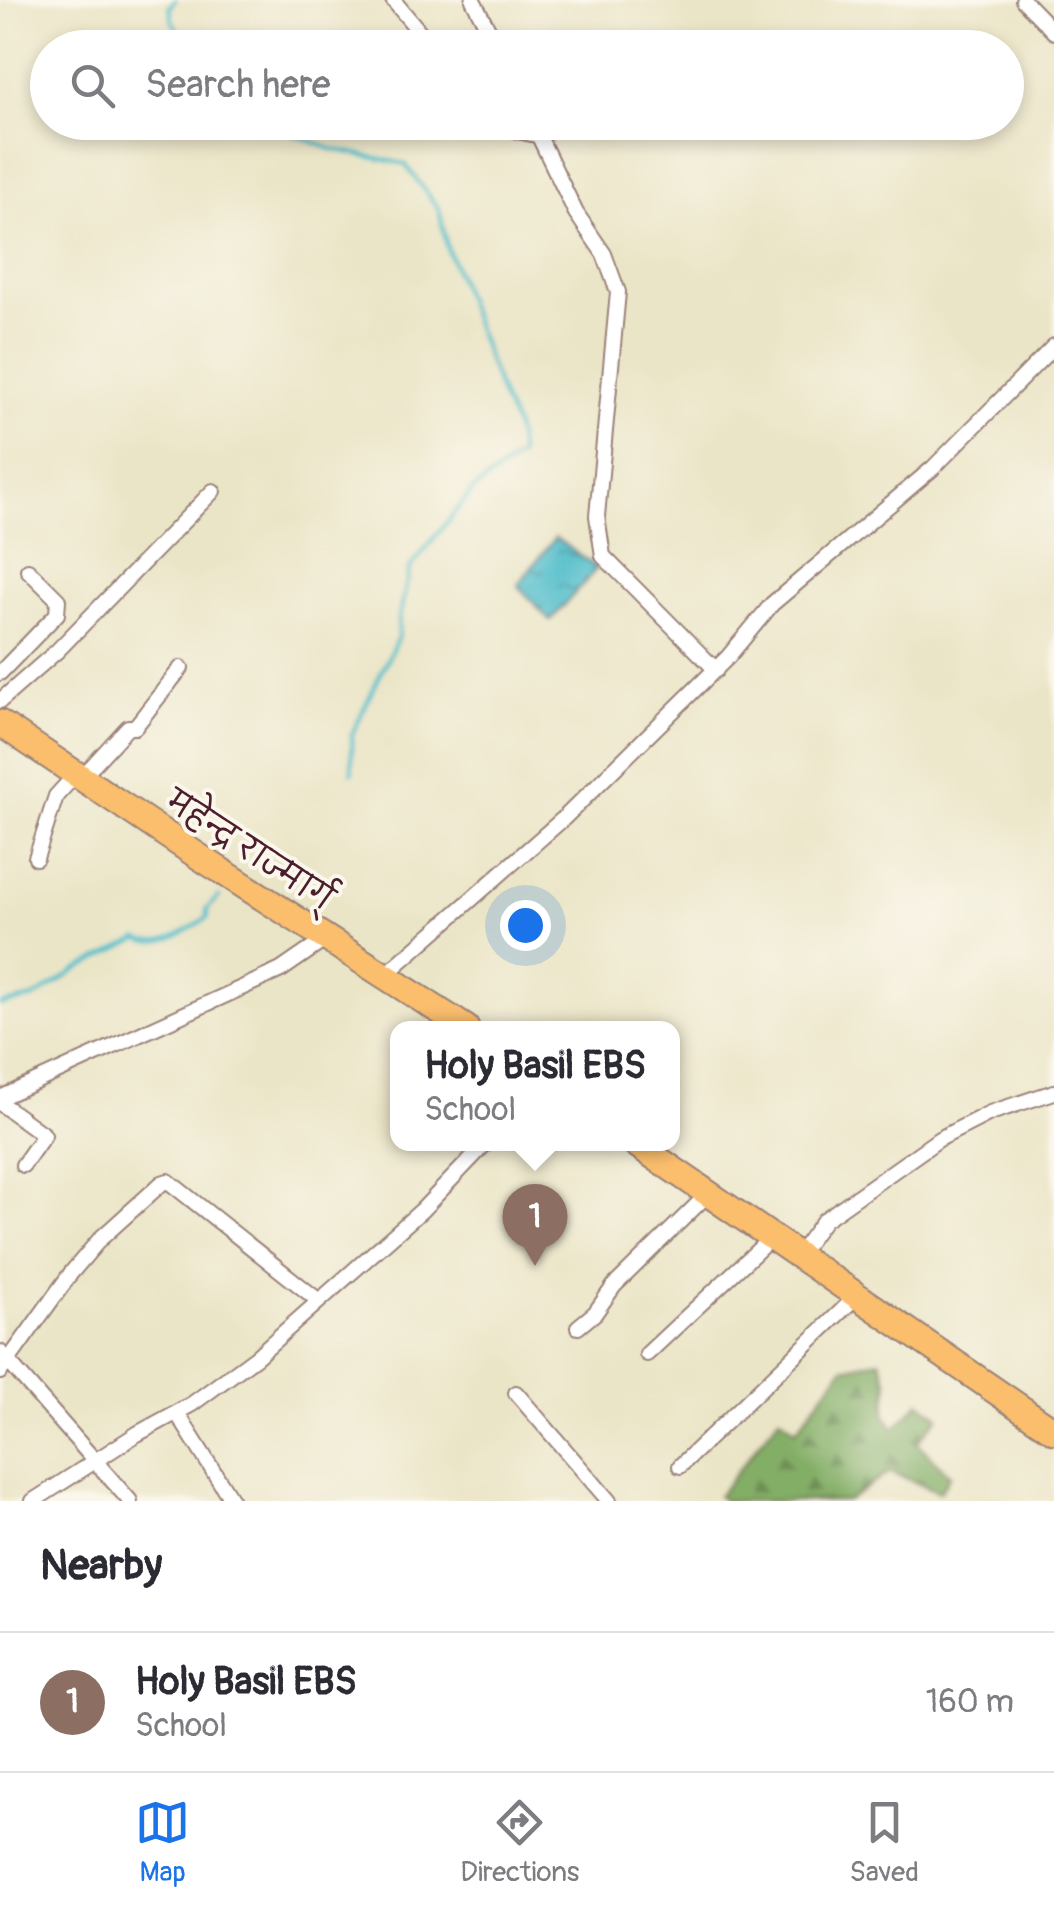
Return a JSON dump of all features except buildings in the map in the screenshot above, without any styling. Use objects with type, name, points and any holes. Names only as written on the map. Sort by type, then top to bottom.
[{"type":"highway","name":"महेन्द्र राज्मार्ग्","points":[[4,733],[79,775],[455,1021]]},
{"type":"highway","points":[[646,1151],[1054,1430]]},
{"type":"street","points":[[393,0],[418,30]]},
{"type":"street","points":[[473,0],[489,30]]},
{"type":"street","points":[[1022,0],[1054,32]]},
{"type":"street","points":[[539,140],[576,214],[604,254],[618,292],[596,516],[604,556],[716,670]]},
{"type":"street","points":[[384,976],[564,818],[716,670],[772,604],[933,468],[1054,346]]},
{"type":"street","points":[[0,702],[56,651],[213,491]]},
{"type":"street","points":[[0,673],[57,614],[58,600],[28,570]]},
{"type":"street","points":[[36,858],[56,796],[128,727],[134,727],[180,668]]},
{"type":"street","points":[[23,1165],[44,1135],[0,1100],[280,970],[326,939]]},
{"type":"street","points":[[799,1254],[824,1220],[939,1138],[990,1113],[1054,1092]]},
{"type":"street","points":[[32,1501],[177,1413],[256,1356],[422,1210],[478,1151]]},
{"type":"street","points":[[130,1501],[3,1362],[100,1239],[168,1181],[320,1301]]},
{"type":"street","points":[[578,1328],[595,1313],[614,1286],[709,1193]]},
{"type":"street","points":[[647,1354],[772,1236]]},
{"type":"street","points":[[680,1466],[858,1295]]},
{"type":"street","points":[[516,1393],[609,1501]]},
{"type":"street","points":[[177,1413],[232,1501]]},
{"type":"green space","points":[[880,1360],[888,1384],[885,1414],[894,1429],[920,1402],[939,1416],[917,1443],[950,1475],[940,1492],[890,1472],[847,1501],[724,1501],[718,1496],[780,1417],[796,1430],[843,1368]]},
{"type":"water","points":[[555,538],[597,568],[550,621],[518,585]]},
{"type":"waterway","points":[[175,0],[170,6],[178,30]]},
{"type":"waterway","points":[[308,140],[328,148],[405,164],[439,209],[447,247],[515,425],[520,455],[472,491],[410,568],[398,637],[352,734],[352,773]]},
{"type":"waterway","points":[[0,1005],[34,998],[78,969],[138,939],[156,942],[183,933],[208,917],[207,909],[219,896]]},
{"type":"place","name":"Holy Basil EBS","points":[[535,1266]]}]
